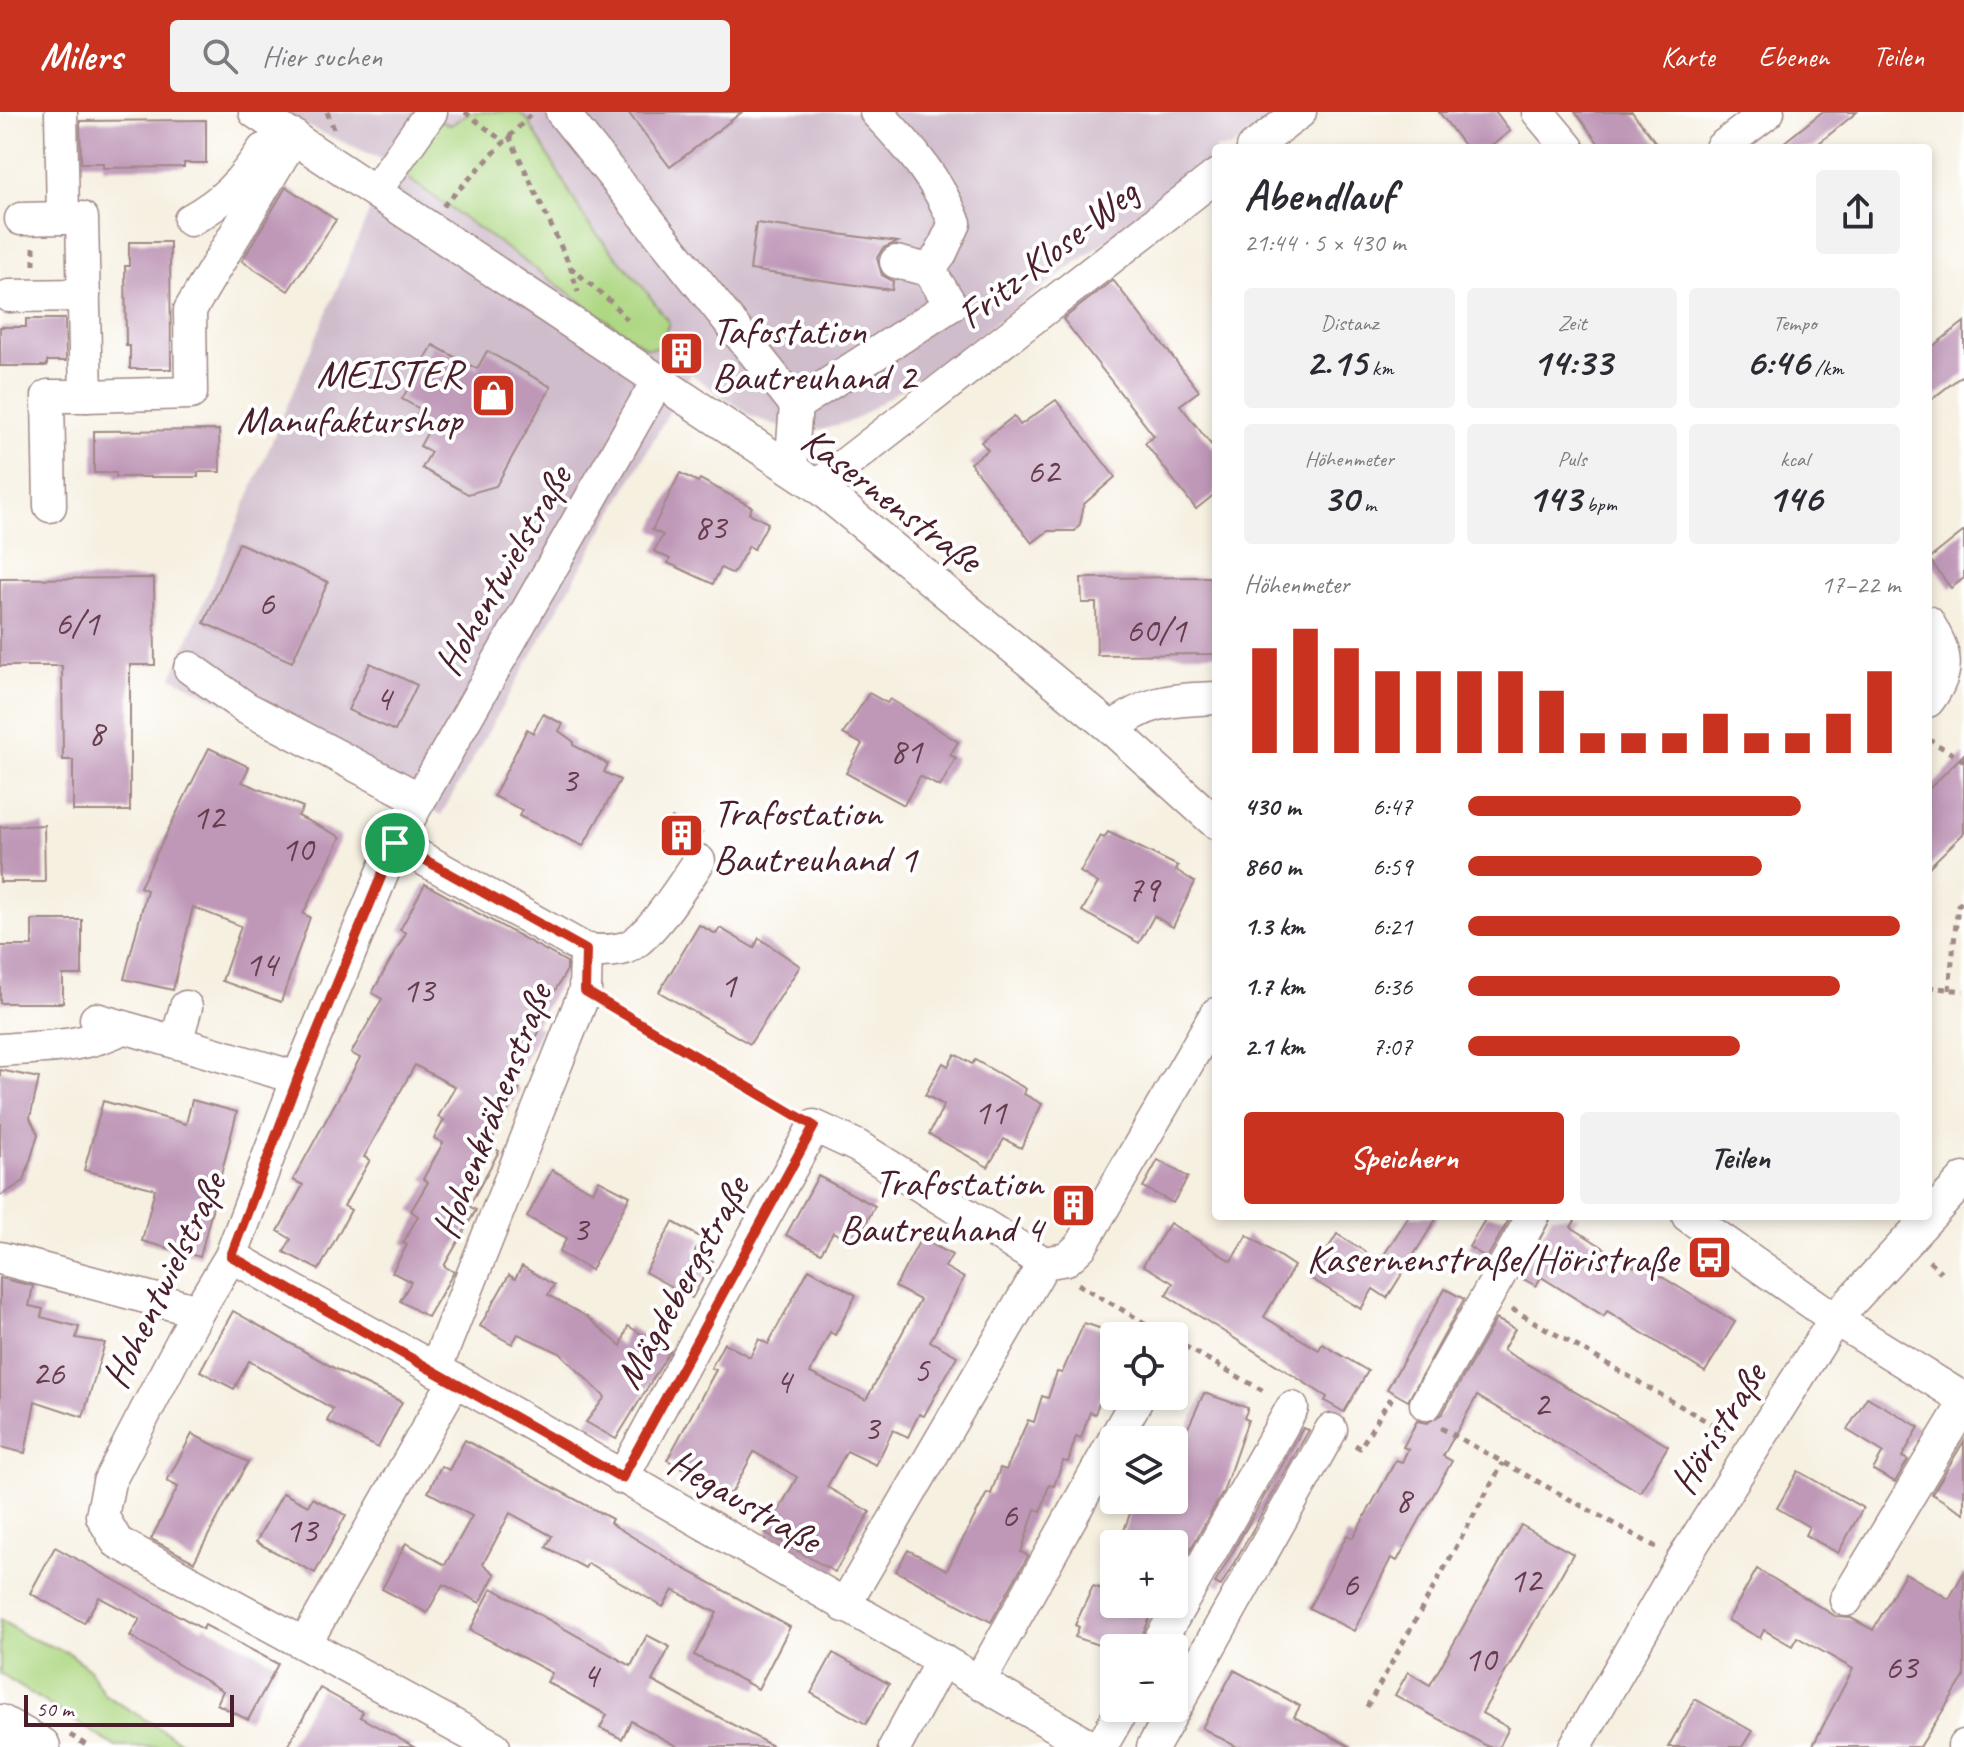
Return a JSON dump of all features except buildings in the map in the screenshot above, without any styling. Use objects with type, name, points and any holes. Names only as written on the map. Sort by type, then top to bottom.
[{"type":"main road","points":[[0,1725],[40,1747]]},
{"type":"street","points":[[61,112],[39,218],[82,218],[86,396]]},
{"type":"street","points":[[376,190],[431,112]]},
{"type":"street","points":[[562,112],[796,405],[804,477]]},
{"type":"street","points":[[876,112],[916,153],[944,198],[955,223],[929,270]]},
{"type":"street","points":[[1258,144],[1300,112]]},
{"type":"street","points":[[1538,112],[1565,144]]},
{"type":"street","points":[[1726,144],[1768,112]]},
{"type":"street","points":[[190,220],[221,203],[244,180],[276,125]]},
{"type":"street","points":[[50,506],[48,396],[191,393],[190,310],[276,125]]},
{"type":"street","name":"Kasernenstraße","points":[[276,125],[657,382],[804,477],[1112,729],[1212,819]]},
{"type":"street","name":"Fritz-Klose-Weg","points":[[804,477],[1212,179]]},
{"type":"street","points":[[796,405],[951,305],[929,270],[896,262]]},
{"type":"street","points":[[22,296],[84,295]]},
{"type":"street","name":"Hohentwielstraße","points":[[306,1642],[117,1542],[102,1516],[109,1482],[198,1311],[231,1256],[298,1078],[395,843],[657,382]]},
{"type":"street","points":[[1932,629],[1945,651],[1945,671],[1932,694]]},
{"type":"street","points":[[190,668],[246,708],[420,799]]},
{"type":"street","points":[[1112,729],[1132,712],[1164,701],[1212,698]]},
{"type":"street","name":"Hohenkrähenstraße","points":[[306,1642],[445,1375],[585,991],[586,950],[395,843]]},
{"type":"street","points":[[586,950],[605,952],[629,948],[670,906],[699,861]]},
{"type":"street","points":[[176,1042],[186,1007]]},
{"type":"street","points":[[814,1126],[857,1146],[1044,1263],[1067,1259],[1081,1246],[1212,1021]]},
{"type":"street","points":[[0,1050],[62,1045],[107,1037],[110,1023],[298,1078]]},
{"type":"street","name":"Mägdebergstraße","points":[[622,1478],[814,1126]]},
{"type":"street","name":"Höristraße","points":[[1932,1214],[1964,1179]]},
{"type":"street","points":[[1423,1413],[1531,1220]]},
{"type":"street","points":[[1694,1220],[1835,1319],[1964,1402],[1846,1600]]},
{"type":"street","name":"Höristraße","points":[[1575,1747],[1682,1561],[1835,1319],[1926,1220]]},
{"type":"street","name":"Hegaustraße","points":[[231,1256],[445,1375],[1092,1747]]},
{"type":"street","points":[[0,1258],[198,1311]]},
{"type":"street","points":[[844,1606],[1044,1263]]},
{"type":"street","points":[[1164,1634],[1292,1408]]},
{"type":"street","points":[[1153,1747],[1331,1430]]},
{"type":"street","points":[[979,1682],[1100,1465]]},
{"type":"street","points":[[306,1642],[494,1747]]},
{"type":"street","points":[[895,1747],[942,1660]]},
{"type":"street","points":[[1101,1747],[1115,1722]]},
{"type":"path","points":[[465,112],[504,142]]},
{"type":"path","points":[[426,224],[533,112]]},
{"type":"path","points":[[509,136],[602,343]]},
{"type":"path","points":[[22,296],[39,218]]},
{"type":"path","points":[[1932,741],[1964,761]]},
{"type":"path","points":[[1949,990],[1958,905],[1964,901]]},
{"type":"path","points":[[1932,988],[1964,991]]},
{"type":"path","points":[[585,991],[814,1126]]},
{"type":"path","points":[[1044,1263],[1143,1322]]},
{"type":"path","points":[[1488,1295],[1754,1448]]},
{"type":"path","points":[[1188,1348],[1292,1408]]},
{"type":"path","points":[[1331,1430],[1360,1448],[1389,1400],[1423,1413],[1503,1463],[1682,1561]]},
{"type":"path","points":[[1367,1707],[1503,1463]]},
{"type":"shaded area","points":[[275,112],[1279,112],[1236,144],[1212,144],[1212,162],[947,359],[854,420],[821,430],[784,429],[751,416],[691,374],[441,815],[172,677],[390,163]]},
{"type":"green space","points":[[470,112],[518,112],[527,119],[588,224],[643,287],[669,323],[659,347],[646,348],[409,179],[408,170],[439,120],[451,125]]},
{"type":"green space","points":[[0,1619],[27,1637],[69,1653],[88,1668],[104,1694],[189,1747],[116,1747],[0,1674]]},
{"type":"place","name":"Tafostation Bautreuhand 2","points":[[681,353]]},
{"type":"place","name":"MEISTER Manufakturshop","points":[[493,396]]},
{"type":"place","name":"Trafostation Bautreuhand 1","points":[[682,835]]},
{"type":"place","name":"Trafostation Bautreuhand 4","points":[[1074,1205]]},
{"type":"place","name":"Kasernenstraße/Höristraße","points":[[1709,1258]]},
{"type":"route","points":[[395,843],[586,950],[585,991],[814,1126],[622,1478],[455,1380],[231,1256],[298,1078],[395,843]]}]
